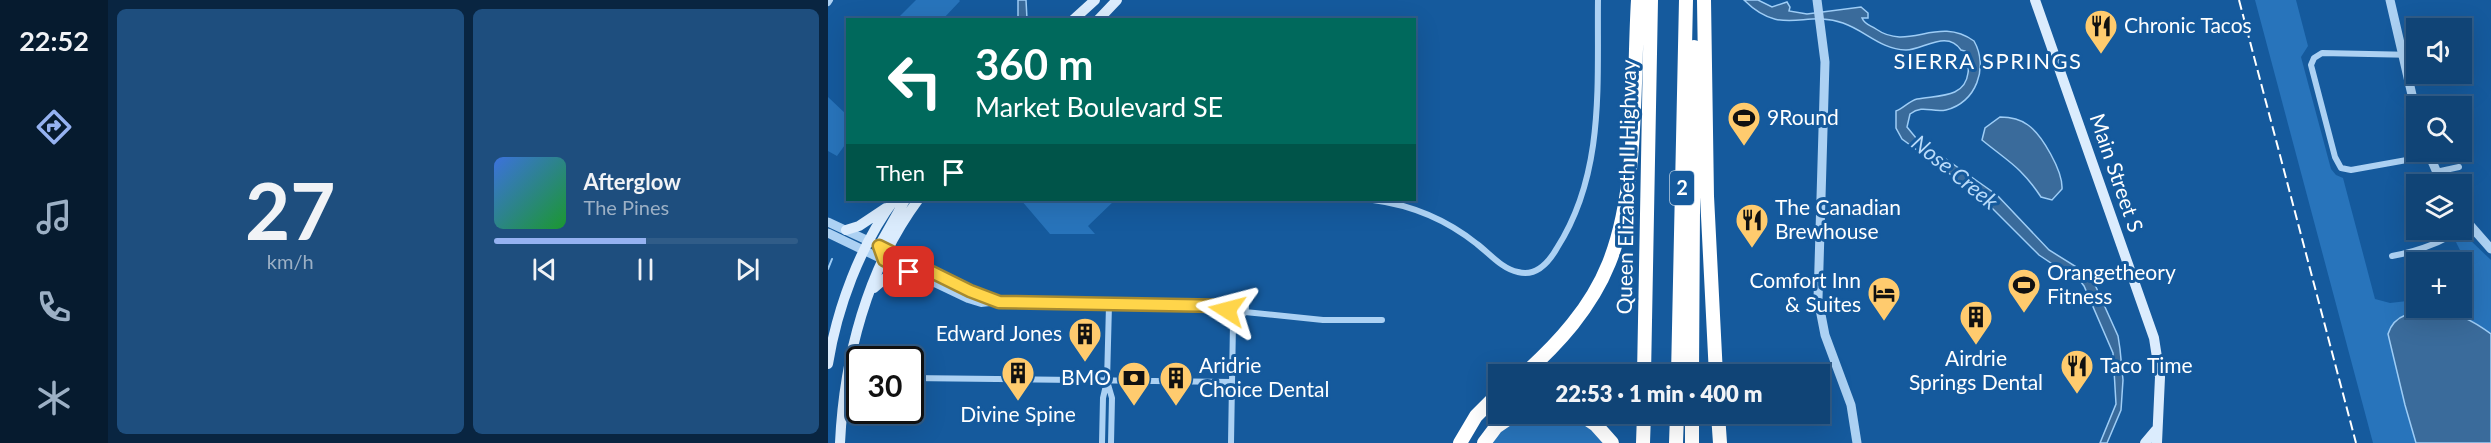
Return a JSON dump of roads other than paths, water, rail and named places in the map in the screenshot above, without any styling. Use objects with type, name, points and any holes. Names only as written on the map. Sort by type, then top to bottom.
[{"type":"highway","points":[[1535,364],[1583,311],[1608,265],[1614,248],[1627,189],[1638,0]]},
{"type":"highway","name":"Queen Elizabeth II Highway","points":[[1644,364],[1651,0]]},
{"type":"highway","name":"2","points":[[1678,364],[1686,0]]},
{"type":"highway","points":[[1692,364],[1694,0]]},
{"type":"highway","points":[[1704,0],[1707,184],[1715,364]]},
{"type":"highway","points":[[1460,443],[1476,416],[1488,404]]},
{"type":"highway","points":[[1484,443],[1500,424]]},
{"type":"highway","points":[[1595,424],[1612,443]]},
{"type":"highway","points":[[1643,443],[1644,424]]},
{"type":"highway","points":[[1676,443],[1677,424]]},
{"type":"highway","points":[[1692,424],[1692,443]]},
{"type":"highway","points":[[1719,424],[1720,443]]},
{"type":"main road","points":[[1077,18],[1095,0]]},
{"type":"main road","points":[[1100,18],[1117,0]]},
{"type":"main road","name":"Main Street S","points":[[2035,0],[2154,338],[2160,395],[2156,430],[2157,443]]},
{"type":"main road","points":[[828,364],[838,323],[904,201]]},
{"type":"main road","points":[[877,250],[917,201]]},
{"type":"main road","points":[[854,346],[871,290],[877,250],[891,203]]},
{"type":"main road","points":[[846,230],[859,226],[891,203]]},
{"type":"main road","points":[[871,290],[890,274],[909,272]]},
{"type":"main road","points":[[840,443],[846,383]]},
{"type":"main road","points":[[2145,443],[2156,430]]},
{"type":"street","points":[[1378,201],[1413,208],[1441,220],[1511,270],[1525,273],[1545,264],[1564,238],[1572,221],[1592,164],[1595,135],[1598,0]]},
{"type":"street","points":[[2390,0],[2412,96]]},
{"type":"street","points":[[1818,3],[1824,71],[1818,298],[1825,335],[1851,405],[1857,443]]},
{"type":"street","points":[[2406,54],[2322,53],[2314,58],[2311,65],[2335,157],[2341,168],[2351,170],[2406,159]]},
{"type":"street","points":[[2432,162],[2436,172],[2459,167]]},
{"type":"street","points":[[828,222],[846,230],[909,272],[981,304],[999,302],[1226,306]]},
{"type":"street","points":[[2472,229],[2491,249]]},
{"type":"street","points":[[828,233],[877,250],[999,302]]},
{"type":"street","points":[[2392,256],[2419,251],[2444,240]]},
{"type":"street","points":[[1226,306],[1232,297],[1239,297],[1246,304],[1245,312]]},
{"type":"street","points":[[1102,443],[1103,398],[1107,381],[1109,304]]},
{"type":"street","points":[[1226,306],[1229,314],[1236,317]]},
{"type":"street","points":[[1231,443],[1233,323],[1236,317],[1245,312],[1323,320],[1382,320]]},
{"type":"street","points":[[924,378],[1232,382]]},
{"type":"street","points":[[1107,381],[1112,398],[1111,443]]},
{"type":"water","points":[[1018,0],[1026,0],[1027,18],[1018,18]]},
{"type":"water","name":"Nose Creek","points":[[1744,0],[1758,0],[1772,7],[1787,2],[1790,7],[1789,11],[1807,14],[1861,7],[1868,13],[1868,18],[1862,18],[1865,22],[1888,35],[1900,37],[1948,31],[1961,34],[1974,41],[1978,51],[1980,72],[1972,92],[1965,100],[1946,110],[1915,111],[1910,114],[1907,127],[1916,138],[1997,195],[2049,250],[2091,276],[2118,336],[2123,380],[2121,410],[2107,443],[2100,443],[2116,404],[2113,353],[2084,286],[2078,278],[2039,255],[1980,196],[1902,139],[1896,128],[1896,111],[1911,101],[1956,92],[1961,87],[1966,81],[1968,70],[1965,51],[1949,41],[1935,42],[1913,49],[1897,49],[1843,23],[1817,19],[1770,18]]},
{"type":"water","points":[[2000,117],[2025,123],[2034,130],[2045,145],[2055,163],[2061,181],[2062,189],[2052,200],[2041,197],[2021,172],[1982,140],[1985,128]]},
{"type":"water","points":[[2406,315],[2406,318],[2466,318],[2491,334],[2491,443],[2416,443],[2388,334],[2391,326]]},
{"type":"waterway","points":[[828,269],[832,259]]},
{"type":"railway","points":[[2239,0],[2356,443]]},
{"type":"place","name":"Chronic Tacos","points":[[2101,55]]},
{"type":"place","name":"9Round","points":[[1744,147]]},
{"type":"place","name":"The Canadian Brewhouse","points":[[1752,249]]},
{"type":"place","name":"Orangetheory Fitness","points":[[2024,314]]},
{"type":"place","name":"Comfort Inn & Suites","points":[[1884,322]]},
{"type":"place","name":"Airdrie Springs Dental","points":[[1976,346]]},
{"type":"place","name":"Edward Jones","points":[[1085,363]]},
{"type":"place","name":"Taco Time","points":[[2077,395]]},
{"type":"place","name":"Divine Spine","points":[[1018,402]]},
{"type":"place","name":"BMO","points":[[1134,407]]},
{"type":"place","name":"Aridrie Choice Dental","points":[[1176,407]]},
{"type":"district","name":"SIERRA SPRINGS","points":[[1988,61]]}]
